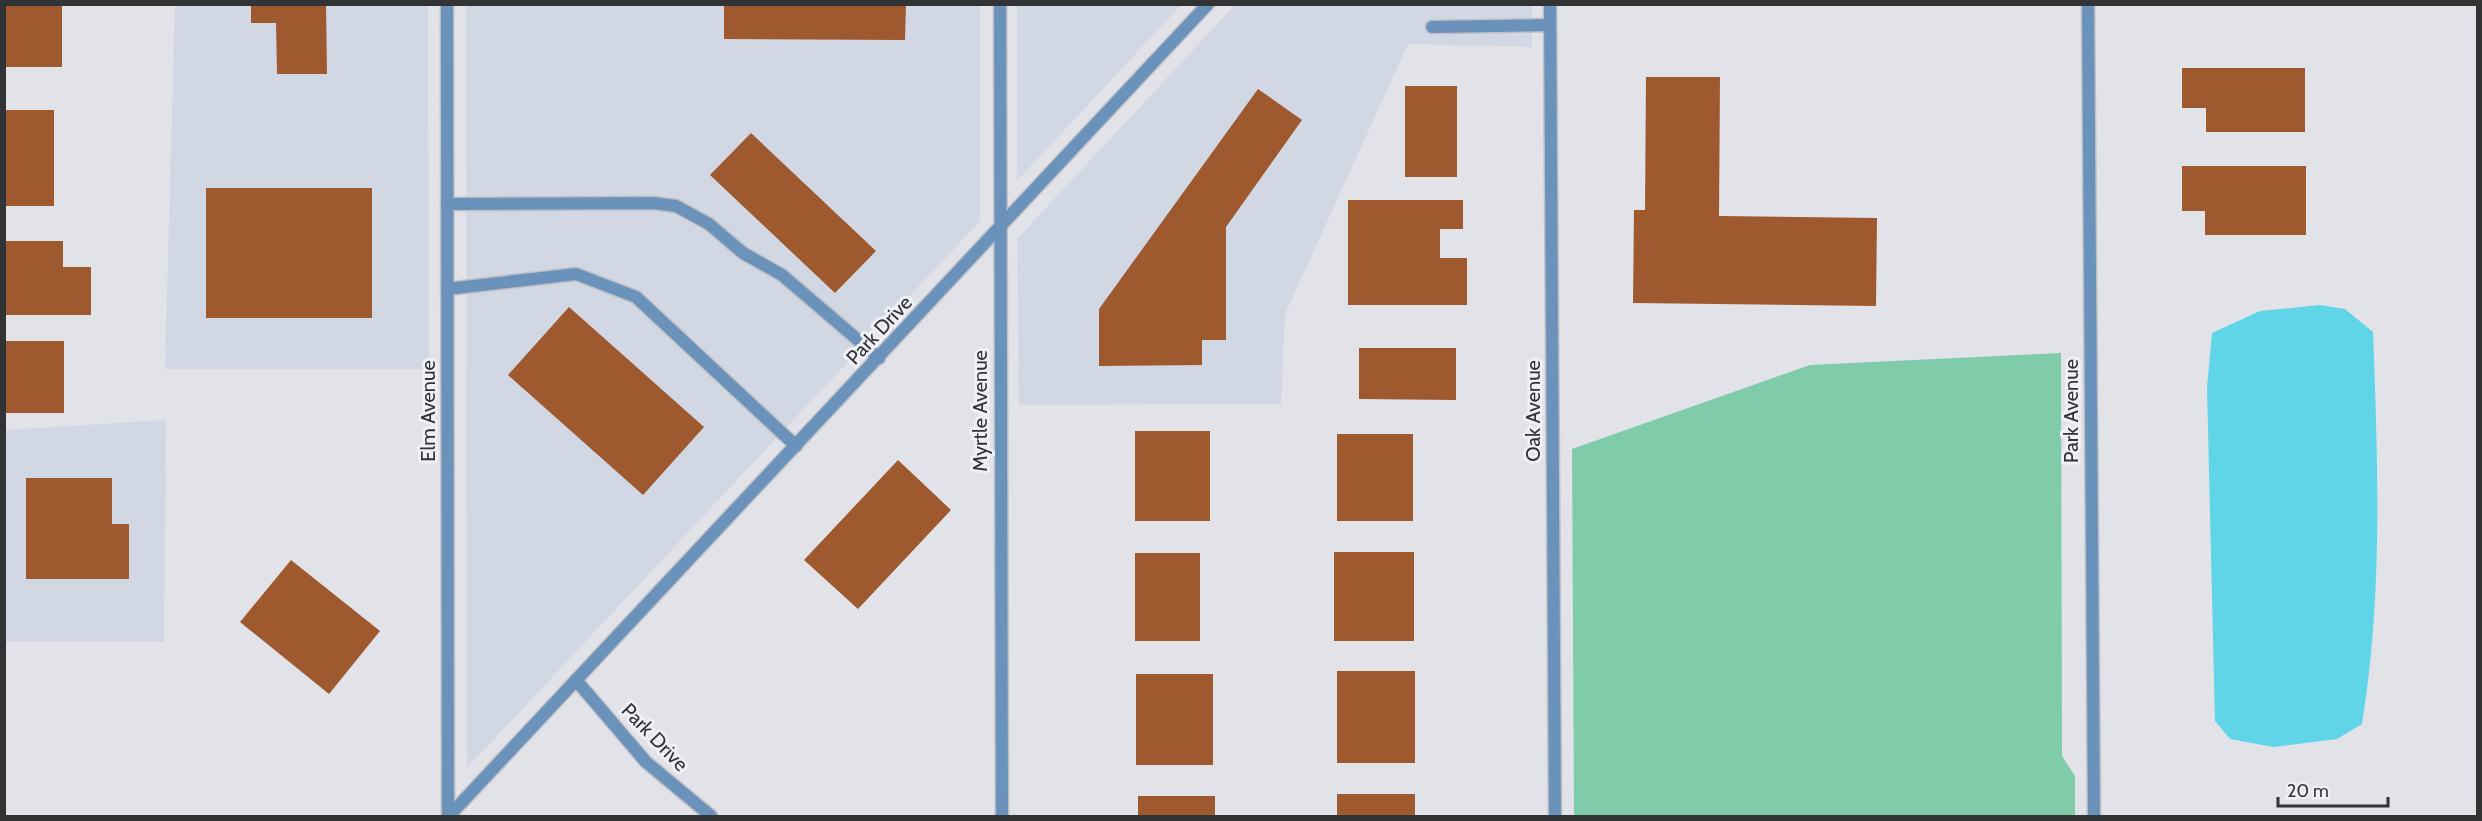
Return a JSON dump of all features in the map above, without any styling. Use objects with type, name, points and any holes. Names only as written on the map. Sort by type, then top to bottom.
[{"type":"street","name":"Elm Avenue","points":[[447,4],[448,816]]},
{"type":"street","name":"Myrtle Avenue","points":[[1000,4],[1002,816]]},
{"type":"street","name":"Park Drive","points":[[448,816],[999,230],[1208,4]]},
{"type":"street","name":"Oak Avenue","points":[[1550,4],[1555,816]]},
{"type":"street","name":"Park Avenue","points":[[2088,4],[2094,816]]},
{"type":"street","points":[[1432,27],[1550,25]]},
{"type":"street","points":[[447,204],[654,203],[676,206],[709,224],[743,253],[782,275],[879,358]]},
{"type":"street","points":[[447,289],[576,274],[636,297],[796,446]]},
{"type":"street","name":"Park Drive","points":[[576,680],[646,762],[711,816]]},
{"type":"shaded area","points":[[175,5],[428,5],[429,369],[165,369]]},
{"type":"shaded area","points":[[466,5],[980,5],[980,221],[467,768]]},
{"type":"shaded area","points":[[1017,5],[1181,5],[1017,181]]},
{"type":"shaded area","points":[[1235,5],[1532,5],[1532,47],[1408,44],[1285,314],[1281,404],[1019,405],[1017,239]]},
{"type":"shaded area","points":[[166,420],[164,642],[5,642],[5,430]]},
{"type":"green space","points":[[2061,353],[2062,756],[2075,776],[2075,816],[1574,816],[1572,449],[1810,365]]},
{"type":"water","points":[[2320,305],[2345,309],[2373,332],[2377,529],[2369,675],[2362,724],[2337,739],[2273,747],[2230,739],[2215,721],[2207,387],[2212,333],[2260,311]]},
{"type":"building","points":[[4,4],[62,4],[62,67],[4,67]]},
{"type":"building","points":[[251,4],[326,4],[327,74],[277,74],[276,23],[251,23]]},
{"type":"building","points":[[724,4],[906,4],[905,40],[724,39]]},
{"type":"building","points":[[2182,68],[2305,68],[2305,132],[2206,132],[2206,108],[2182,108]]},
{"type":"building","points":[[1646,77],[1720,77],[1719,216],[1877,218],[1876,306],[1633,303],[1634,210],[1645,210]]},
{"type":"building","points":[[1405,86],[1457,86],[1457,177],[1405,177]]},
{"type":"building","points":[[1258,89],[1302,120],[1226,227],[1226,340],[1202,340],[1202,365],[1099,366],[1099,309]]},
{"type":"building","points":[[4,110],[54,110],[54,206],[4,206]]},
{"type":"building","points":[[751,133],[876,251],[835,293],[710,175]]},
{"type":"building","points":[[2182,166],[2306,166],[2306,235],[2205,235],[2205,211],[2182,211]]},
{"type":"building","points":[[206,188],[372,188],[372,318],[206,318]]},
{"type":"building","points":[[1348,200],[1463,200],[1463,229],[1440,229],[1440,258],[1467,258],[1467,305],[1348,305]]},
{"type":"building","points":[[4,241],[63,241],[63,267],[91,267],[91,315],[4,315]]},
{"type":"building","points":[[569,307],[704,427],[643,495],[508,375]]},
{"type":"building","points":[[4,341],[64,341],[64,413],[4,413]]},
{"type":"building","points":[[1359,348],[1456,348],[1456,400],[1359,399]]},
{"type":"building","points":[[1135,431],[1210,431],[1210,521],[1135,521]]},
{"type":"building","points":[[1337,434],[1413,434],[1413,521],[1337,521]]},
{"type":"building","points":[[898,460],[951,510],[858,609],[804,560]]},
{"type":"building","points":[[26,478],[112,478],[112,524],[129,524],[129,579],[26,579]]},
{"type":"building","points":[[1334,552],[1414,552],[1414,641],[1334,641]]},
{"type":"building","points":[[1135,553],[1200,553],[1200,641],[1135,641]]},
{"type":"building","points":[[291,560],[380,631],[329,694],[240,622]]},
{"type":"building","points":[[1337,671],[1415,671],[1415,763],[1337,763]]},
{"type":"building","points":[[1136,674],[1213,674],[1213,765],[1136,765]]},
{"type":"building","points":[[1337,794],[1415,794],[1415,816],[1337,816]]},
{"type":"building","points":[[1138,796],[1215,796],[1215,816],[1138,816]]}]
